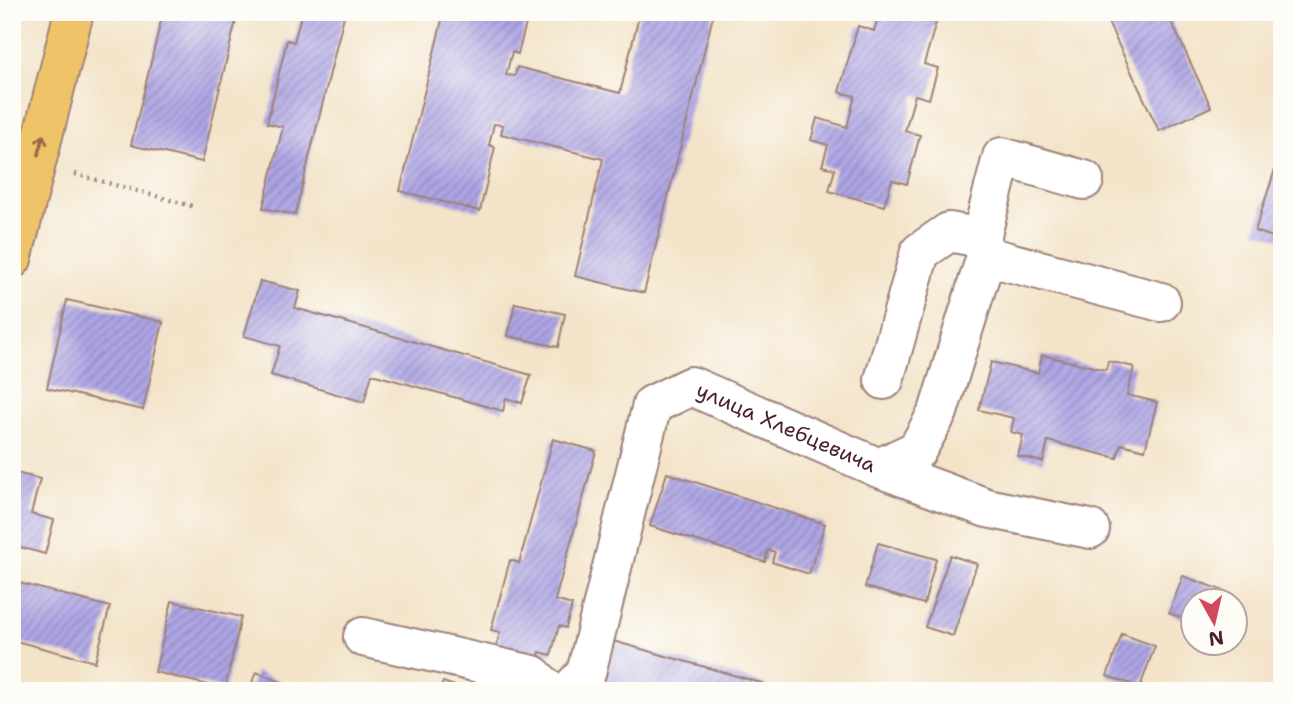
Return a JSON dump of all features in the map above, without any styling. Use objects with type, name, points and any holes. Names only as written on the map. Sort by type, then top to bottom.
[{"type":"main road","points":[[12,259],[74,12]]},
{"type":"street","points":[[879,468],[917,450],[938,412],[983,247],[1002,157],[1084,180]]},
{"type":"street","points":[[884,380],[920,252],[949,232],[983,247],[1161,302]]},
{"type":"street","name":"улица Хлебцевича","points":[[569,691],[586,673],[652,405],[691,386],[879,468],[987,508],[1090,529]]},
{"type":"street","points":[[363,637],[533,675],[549,691]]},
{"type":"path","points":[[75,174],[192,206]]},
{"type":"building","points":[[163,12],[238,12],[202,162],[131,145]]},
{"type":"building","points":[[302,12],[327,12],[344,16],[295,215],[263,208],[283,127],[267,123],[287,40],[294,42]]},
{"type":"building","points":[[444,12],[529,12],[518,54],[512,52],[506,75],[515,76],[517,67],[620,93],[640,12],[714,12],[644,293],[575,276],[603,159],[501,134],[503,125],[494,124],[489,145],[495,147],[480,211],[400,191]]},
{"type":"building","points":[[866,12],[939,12],[924,64],[938,68],[929,99],[915,95],[905,131],[920,135],[907,184],[892,180],[884,206],[829,191],[835,169],[822,166],[828,145],[811,140],[817,118],[847,127],[855,96],[839,92],[858,26],[874,31],[877,20],[864,17]]},
{"type":"building","points":[[1119,12],[1167,12],[1211,107],[1159,131],[1106,18]]},
{"type":"building","points":[[1282,152],[1282,240],[1255,231]]},
{"type":"building","points":[[260,281],[300,291],[295,308],[531,375],[522,403],[506,398],[503,411],[372,374],[364,402],[271,375],[280,346],[244,336]]},
{"type":"building","points":[[67,300],[163,322],[143,410],[47,388]]},
{"type":"building","points":[[515,303],[565,314],[558,347],[508,336]]},
{"type":"building","points":[[1042,355],[1106,370],[1108,361],[1134,367],[1127,395],[1157,402],[1145,450],[1121,444],[1117,458],[1048,441],[1043,462],[1018,456],[1023,435],[1011,432],[1014,418],[979,410],[991,362],[1038,373]]},
{"type":"building","points":[[553,439],[596,451],[555,600],[572,605],[566,628],[559,626],[551,655],[540,652],[538,659],[496,647],[500,632],[491,630],[510,560],[519,563]]},
{"type":"building","points":[[12,472],[40,479],[31,514],[54,520],[45,554],[12,545]]},
{"type":"building","points":[[667,473],[825,524],[809,574],[772,562],[775,552],[768,550],[765,562],[650,526]]},
{"type":"building","points":[[878,543],[936,559],[924,604],[865,587]]},
{"type":"building","points":[[950,555],[977,564],[953,636],[925,627]]},
{"type":"building","points":[[1183,576],[1216,588],[1178,588]]},
{"type":"building","points":[[12,581],[110,607],[95,662],[12,640]]},
{"type":"building","points":[[1178,589],[1178,617],[1169,613]]},
{"type":"building","points":[[172,601],[241,617],[225,689],[155,672]]},
{"type":"building","points":[[1122,634],[1155,646],[1140,687],[1107,676]]},
{"type":"building","points":[[613,641],[765,684],[763,691],[599,691]]},
{"type":"building","points":[[256,672],[297,688],[296,691],[249,691]]},
{"type":"building","points":[[443,682],[467,690],[467,691],[440,691]]}]
